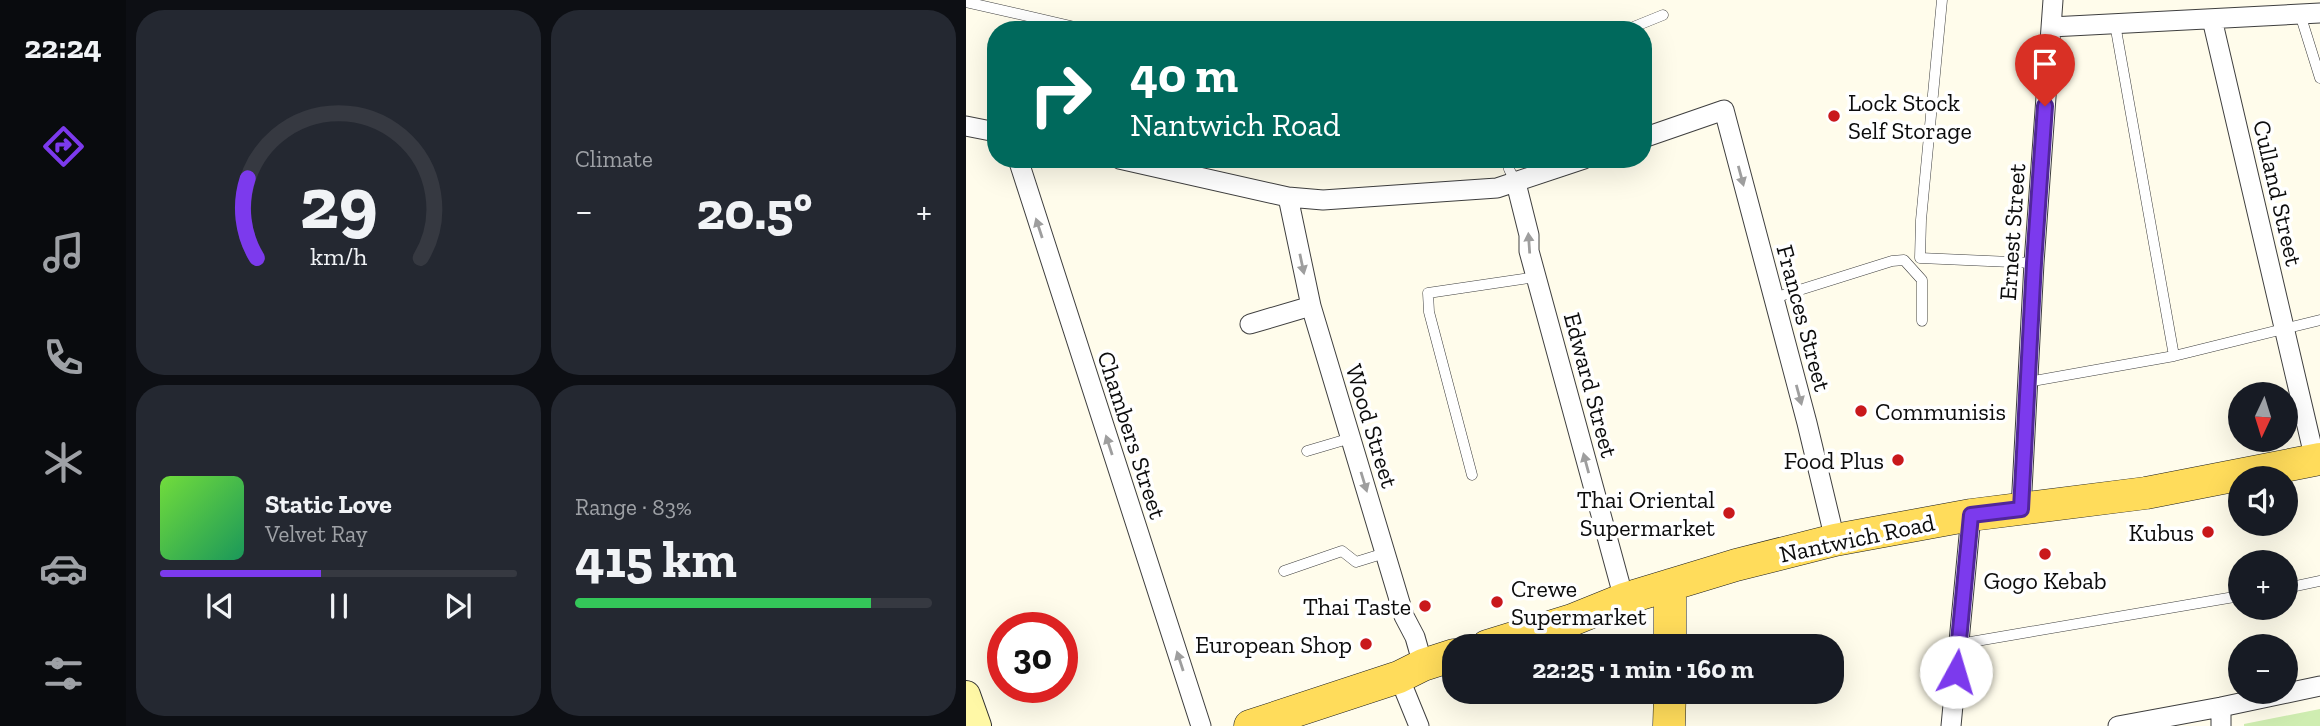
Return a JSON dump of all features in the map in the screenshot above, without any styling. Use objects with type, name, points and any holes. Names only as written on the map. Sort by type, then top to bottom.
[{"type":"main road","name":"Nantwich Road","points":[[1526,634],[1572,620],[1624,599],[1736,565],[1835,540],[1971,515],[2146,493],[2317,460]]},
{"type":"main road","points":[[1670,585],[1670,634]]},
{"type":"main road","points":[[1250,726],[1442,659]]},
{"type":"main road","points":[[966,695],[977,726]]},
{"type":"main road","points":[[1670,704],[1670,726]]},
{"type":"street","name":"Ernest Street","points":[[2021,509],[2034,263],[2053,0]]},
{"type":"street","points":[[2051,27],[2310,14]]},
{"type":"street","name":"Culland Street","points":[[2213,19],[2317,460]]},
{"type":"street","name":"Frances Street","points":[[1652,135],[1724,110],[1835,540]]},
{"type":"street","points":[[966,126],[987,130]]},
{"type":"street","name":"Chambers Street","points":[[1021,168],[1201,726]]},
{"type":"street","points":[[1159,168],[1288,197],[1323,200],[1497,188],[1558,168]]},
{"type":"street","name":"Edward Street","points":[[1516,183],[1530,235],[1529,251],[1624,599]]},
{"type":"street","name":"Wood Street","points":[[1288,197],[1311,306],[1404,616],[1415,638],[1411,671],[1419,726]]},
{"type":"street","points":[[1250,324],[1311,306]]},
{"type":"street","points":[[1951,726],[1971,515]]},
{"type":"street","points":[[2118,726],[2221,717],[2320,685]]},
{"type":"lane","points":[[1942,0],[1921,220],[1920,258],[2034,263]]},
{"type":"lane","points":[[966,2],[1049,21]]},
{"type":"lane","points":[[2310,14],[2320,78]]},
{"type":"lane","points":[[1648,21],[1663,15]]},
{"type":"lane","points":[[2115,23],[2174,356]]},
{"type":"lane","points":[[1509,168],[1516,183]]},
{"type":"lane","points":[[1773,298],[1892,261],[1904,260],[1922,280],[1922,321]]},
{"type":"lane","points":[[1472,475],[1429,312],[1428,293],[1536,277]]},
{"type":"lane","points":[[2028,382],[2174,356],[2320,320]]},
{"type":"lane","points":[[1307,451],[1350,438]]},
{"type":"lane","points":[[1284,571],[1342,551],[1356,562],[1385,553]]},
{"type":"lane","points":[[2298,585],[2320,581]]},
{"type":"lane","points":[[1959,645],[2228,598]]},
{"type":"green space","points":[[2320,709],[2320,726],[2244,726],[2244,724]]},
{"type":"place","name":"Lock Stock Self Storage","points":[[1834,116]]},
{"type":"place","name":"Communisis","points":[[1861,411]]},
{"type":"place","name":"Food Plus","points":[[1898,460]]},
{"type":"place","name":"Thai Oriental Supermarket","points":[[1729,513]]},
{"type":"place","name":"Kubus","points":[[2208,532]]},
{"type":"place","name":"Gogo Kebab","points":[[2045,554]]},
{"type":"place","name":"Crewe Supermarket","points":[[1497,602]]},
{"type":"place","name":"Thai Taste","points":[[1425,606]]},
{"type":"place","name":"European Shop","points":[[1366,644]]},
{"type":"route","points":[[1956,672],[1971,515],[2021,509],[2045,106]]}]
